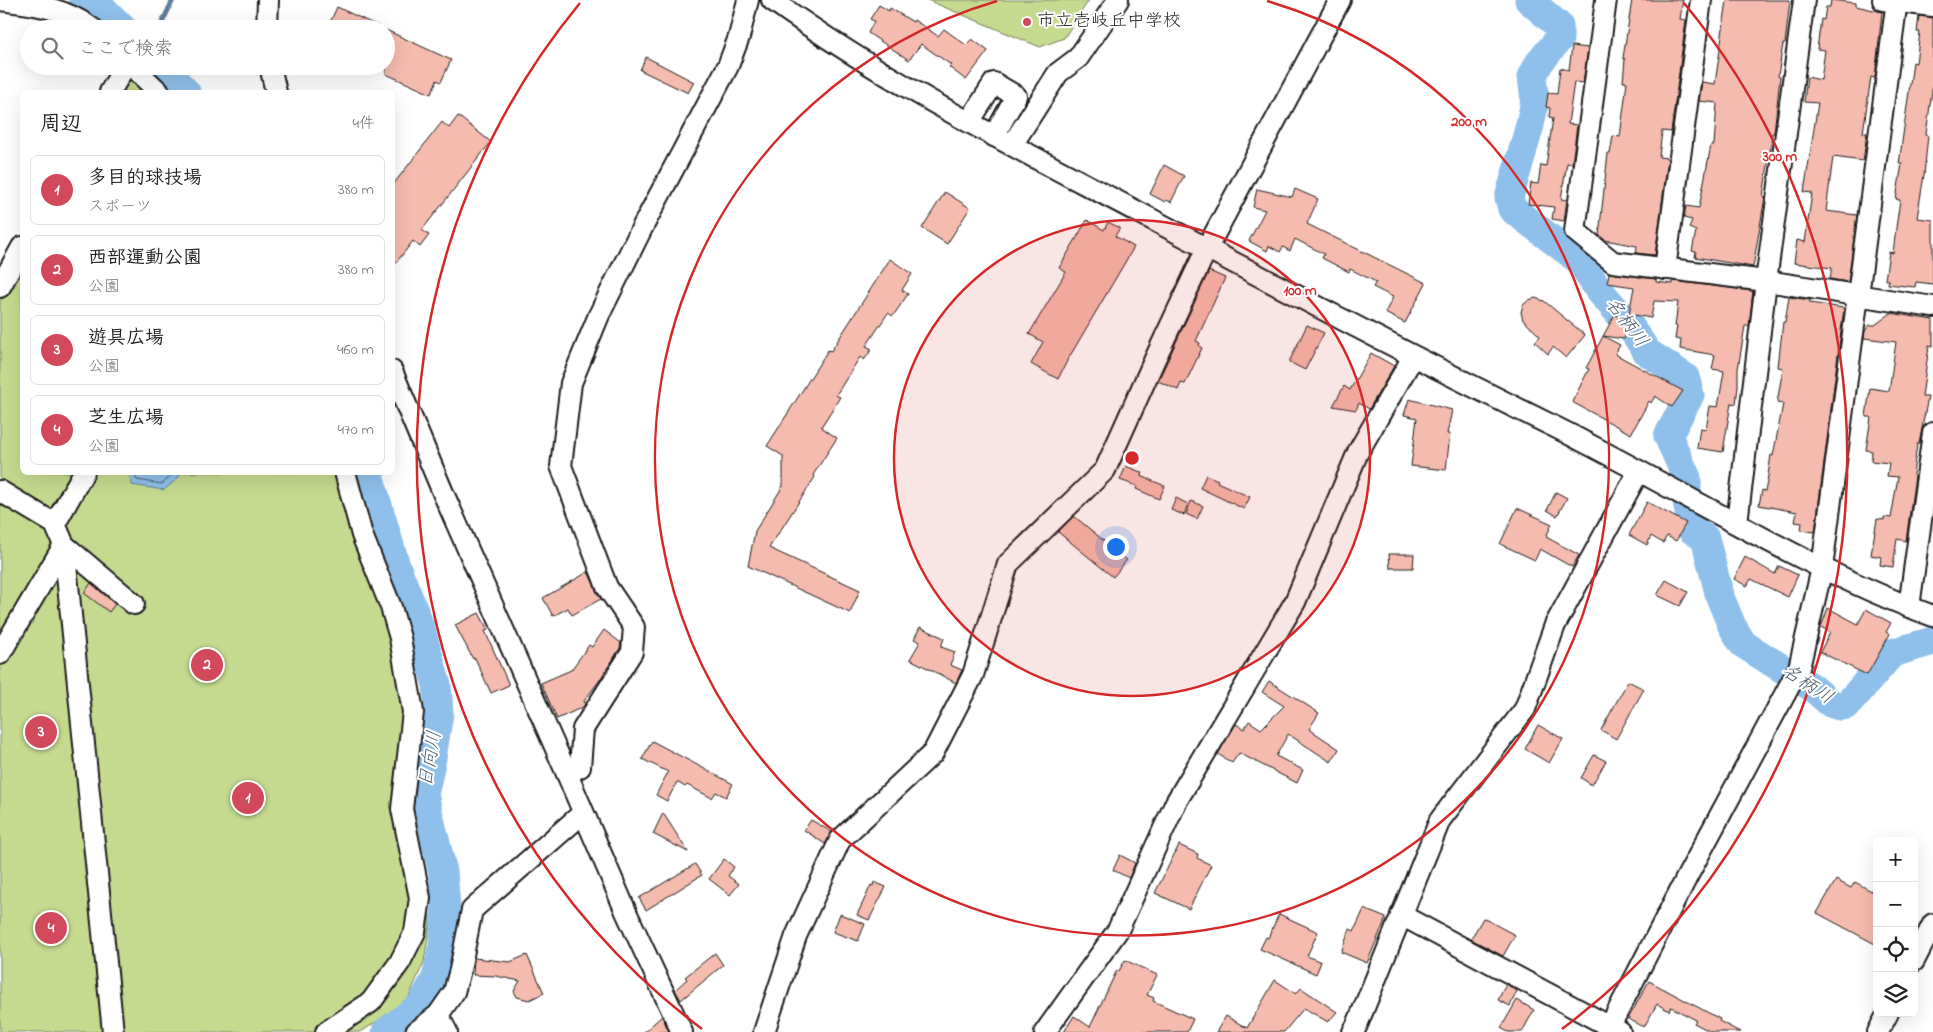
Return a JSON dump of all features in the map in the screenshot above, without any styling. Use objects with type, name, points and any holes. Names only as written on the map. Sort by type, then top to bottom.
[{"type":"street","points":[[0,0],[50,7],[78,20]]},
{"type":"street","points":[[267,20],[268,0]]},
{"type":"street","points":[[568,774],[580,767],[583,729],[632,652],[634,627],[607,587],[562,466],[571,383],[599,315],[642,228],[728,66],[739,37],[748,0]]},
{"type":"street","points":[[772,0],[897,83],[994,136],[1413,357],[1558,428],[1822,568],[1908,607],[1933,616]]},
{"type":"street","points":[[1012,145],[1058,73],[1078,58],[1118,0]]},
{"type":"street","points":[[764,1032],[796,936],[840,840],[933,753],[973,675],[1008,564],[1105,470],[1207,248],[1340,0]]},
{"type":"street","points":[[1606,0],[1574,231],[1613,262],[1766,281],[1933,307]]},
{"type":"street","points":[[1665,269],[1701,0]]},
{"type":"street","points":[[1737,523],[1766,281],[1804,0]]},
{"type":"street","points":[[1401,915],[1613,1030],[1688,875],[1795,677],[1822,568],[1892,1],[1933,6]]},
{"type":"street","points":[[111,90],[120,75]]},
{"type":"street","points":[[142,75],[158,90]]},
{"type":"street","points":[[272,75],[276,90]]},
{"type":"street","points":[[969,122],[994,83],[1016,96],[994,136]]},
{"type":"street","points":[[0,287],[20,251]]},
{"type":"street","points":[[1045,1032],[1118,930],[1176,802],[1295,602],[1358,452],[1413,357]]},
{"type":"street","points":[[395,378],[627,914],[682,1032]]},
{"type":"street","points":[[1908,607],[1933,433]]},
{"type":"street","points":[[55,524],[82,475]]},
{"type":"street","points":[[326,1032],[371,1002],[400,962],[415,932],[420,898],[402,809],[413,712],[402,647],[391,607],[362,535],[346,475]]},
{"type":"street","points":[[1353,1032],[1358,1025],[1440,820],[1525,709],[1555,626],[1645,475]]},
{"type":"street","points":[[0,491],[55,524],[64,545],[113,1032]]},
{"type":"street","points":[[64,545],[134,604]]},
{"type":"street","points":[[0,654],[64,545]]},
{"type":"street","points":[[416,1032],[442,1023],[454,992],[472,910],[583,813]]},
{"type":"street","points":[[1918,953],[1933,924]]},
{"type":"street","points":[[1878,1032],[1886,1017]]},
{"type":"green space","name":"市立壱岐丘中学校","points":[[927,0],[1089,0],[1064,38],[1040,47]]},
{"type":"green space","points":[[129,75],[152,75],[170,90],[120,90]]},
{"type":"green space","points":[[20,266],[20,475],[351,475],[409,641],[410,810],[429,889],[430,924],[424,962],[407,1001],[361,1032],[0,1032],[0,302]]},
{"type":"water","points":[[130,475],[180,475],[164,490],[132,485]]},
{"type":"building","points":[[1632,0],[1683,0],[1680,19],[1686,20],[1671,132],[1662,131],[1659,157],[1668,158],[1655,255],[1636,253],[1637,246],[1605,240],[1599,235],[1608,153],[1610,154],[1613,136],[1620,137],[1627,82],[1623,82],[1625,59],[1623,58]]},
{"type":"building","points":[[1727,0],[1790,0],[1785,44],[1783,44],[1778,76],[1780,77],[1774,133],[1772,133],[1763,196],[1765,197],[1753,267],[1695,257],[1696,252],[1692,251],[1696,231],[1689,228],[1692,220],[1684,218],[1686,206],[1699,208],[1711,145],[1714,145],[1717,103],[1699,101],[1702,82],[1715,84]]},
{"type":"building","points":[[1831,0],[1856,3],[1856,6],[1882,12],[1875,78],[1871,77],[1863,133],[1867,133],[1863,161],[1833,157],[1826,211],[1857,215],[1848,282],[1830,279],[1832,268],[1794,263],[1797,240],[1805,242],[1812,193],[1804,192],[1818,103],[1804,102],[1807,77],[1821,80],[1825,50],[1817,49],[1821,19],[1824,20],[1826,7],[1830,7]]},
{"type":"building","points":[[879,5],[889,11],[890,8],[913,22],[914,20],[938,36],[944,29],[966,45],[972,39],[988,51],[966,80],[949,67],[951,65],[921,44],[909,60],[868,33],[874,21],[870,19]]},
{"type":"building","points":[[337,7],[365,20],[331,20]]},
{"type":"building","points":[[1919,16],[1933,18],[1933,84],[1926,134],[1928,135],[1924,175],[1917,218],[1933,220],[1933,284],[1916,282],[1915,287],[1888,284],[1889,280],[1885,280],[1889,252],[1893,253],[1900,200],[1896,199],[1902,164],[1899,164],[1913,62],[1916,63],[1920,32],[1917,32]]},
{"type":"building","points":[[395,34],[451,60],[441,82],[437,80],[431,94],[388,75],[395,75]]},
{"type":"building","points":[[1572,46],[1588,48],[1583,83],[1574,82],[1568,124],[1577,125],[1572,164],[1567,163],[1561,199],[1567,200],[1564,221],[1552,219],[1554,207],[1528,204],[1531,183],[1538,184],[1541,165],[1546,166],[1553,118],[1549,117],[1550,108],[1546,107],[1548,93],[1557,94],[1560,68],[1569,70]]},
{"type":"building","points":[[646,57],[694,82],[688,93],[640,70]]},
{"type":"building","points":[[458,116],[491,142],[422,230],[429,235],[420,247],[413,241],[395,264],[395,182],[442,122],[449,128]]},
{"type":"building","points":[[1164,165],[1184,176],[1171,202],[1166,200],[1165,202],[1150,194]]},
{"type":"building","points":[[1257,189],[1292,197],[1295,189],[1318,199],[1307,224],[1426,283],[1405,323],[1385,313],[1393,297],[1373,287],[1376,282],[1350,269],[1349,272],[1322,258],[1324,254],[1295,239],[1290,251],[1283,247],[1280,252],[1269,246],[1267,251],[1249,241],[1265,210],[1253,207]]},
{"type":"building","points":[[945,192],[970,208],[947,244],[922,228]]},
{"type":"building","points":[[1087,220],[1104,230],[1108,222],[1120,228],[1115,236],[1134,247],[1058,379],[1031,364],[1043,342],[1029,334],[1066,272],[1059,268]]},
{"type":"building","points":[[890,259],[912,274],[902,290],[908,294],[893,316],[888,313],[866,346],[872,349],[864,360],[860,357],[836,395],[840,397],[821,427],[837,438],[813,475],[815,477],[769,548],[860,590],[850,613],[748,566],[755,531],[783,486],[783,456],[767,446],[828,350],[831,351]]},
{"type":"building","points":[[1209,271],[1225,278],[1196,341],[1200,343],[1199,346],[1202,348],[1185,384],[1181,383],[1178,390],[1158,381]]},
{"type":"building","points":[[1609,273],[1656,279],[1656,282],[1673,284],[1673,281],[1753,291],[1749,326],[1745,326],[1738,369],[1736,404],[1731,403],[1723,452],[1697,448],[1700,428],[1706,429],[1710,406],[1718,407],[1724,371],[1712,369],[1715,355],[1680,349],[1681,340],[1675,339],[1678,302],[1654,301],[1651,318],[1629,314],[1634,287],[1607,283]]},
{"type":"building","points":[[1789,297],[1810,300],[1810,303],[1844,308],[1815,532],[1801,530],[1802,523],[1795,522],[1797,512],[1759,505],[1762,490],[1765,491],[1783,404],[1777,403],[1783,368],[1778,367],[1783,322],[1785,322]]},
{"type":"building","points":[[1535,298],[1544,301],[1585,335],[1566,358],[1553,347],[1548,354],[1535,342],[1540,336],[1523,320],[1521,312],[1523,305]]},
{"type":"building","points":[[1891,313],[1933,320],[1933,347],[1929,346],[1922,397],[1928,397],[1919,444],[1917,444],[1913,475],[1915,476],[1906,541],[1897,539],[1893,567],[1880,565],[1881,557],[1871,555],[1877,519],[1891,518],[1898,477],[1887,476],[1889,463],[1871,461],[1872,451],[1866,450],[1871,417],[1866,417],[1870,388],[1889,391],[1896,342],[1864,338],[1865,331],[1870,325],[1875,325]]},
{"type":"building","points":[[1615,314],[1629,330],[1624,339],[1603,336]]},
{"type":"building","points":[[1307,325],[1324,333],[1305,370],[1289,362]]},
{"type":"building","points":[[1603,336],[1620,345],[1615,354],[1683,391],[1672,407],[1655,396],[1651,403],[1649,401],[1631,434],[1572,402],[1589,369],[1586,368]]},
{"type":"building","points":[[1371,353],[1394,366],[1369,409],[1359,403],[1356,410],[1333,406],[1344,386],[1350,390]]},
{"type":"building","points":[[1409,399],[1452,410],[1447,434],[1450,434],[1446,470],[1411,466],[1417,418],[1404,415]]},
{"type":"building","points":[[1126,466],[1143,473],[1141,476],[1165,486],[1159,499],[1136,489],[1137,486],[1120,480]]},
{"type":"building","points":[[1206,475],[1250,497],[1244,509],[1200,488]]},
{"type":"building","points":[[1556,492],[1567,498],[1557,516],[1547,510]]},
{"type":"building","points":[[1176,498],[1188,504],[1184,515],[1171,510]]},
{"type":"building","points":[[1191,501],[1203,506],[1197,519],[1186,514]]},
{"type":"building","points":[[1647,502],[1686,523],[1676,541],[1667,536],[1663,543],[1651,536],[1647,545],[1629,535]]},
{"type":"building","points":[[1517,508],[1552,524],[1546,537],[1579,555],[1572,567],[1540,549],[1535,560],[1500,544]]},
{"type":"building","points":[[1074,516],[1127,560],[1113,577],[1058,532]]},
{"type":"building","points":[[1389,554],[1414,554],[1413,568],[1390,568]]},
{"type":"building","points":[[1745,557],[1775,574],[1779,566],[1798,575],[1788,597],[1751,579],[1747,586],[1734,579]]},
{"type":"building","points":[[588,572],[601,599],[572,615],[568,608],[553,616],[543,598]]},
{"type":"building","points":[[1666,580],[1688,592],[1680,606],[1657,595]]},
{"type":"building","points":[[91,583],[115,604],[109,612],[84,593]]},
{"type":"building","points":[[1828,608],[1858,624],[1866,609],[1891,623],[1886,632],[1890,634],[1867,675],[1820,652],[1830,632],[1821,627]]},
{"type":"building","points":[[479,613],[488,630],[485,631],[509,685],[491,693],[475,658],[473,659],[455,625]]},
{"type":"building","points":[[920,627],[944,638],[941,647],[955,652],[950,665],[962,670],[956,683],[910,659],[920,642],[914,639]]},
{"type":"building","points":[[604,630],[621,643],[620,648],[584,701],[583,707],[557,719],[541,683],[571,670],[589,645],[592,647]]},
{"type":"building","points":[[1269,681],[1319,713],[1309,729],[1339,749],[1331,762],[1288,734],[1276,756],[1303,770],[1297,783],[1239,753],[1232,763],[1218,754],[1236,724],[1244,729],[1249,721],[1261,729],[1284,706],[1262,692]]},
{"type":"building","points":[[1628,681],[1644,689],[1616,739],[1601,730]]},
{"type":"building","points":[[1538,725],[1563,739],[1549,763],[1525,749]]},
{"type":"building","points":[[652,741],[733,784],[726,797],[716,792],[712,798],[677,782],[667,801],[656,795],[668,772],[642,759]]},
{"type":"building","points":[[1594,755],[1606,761],[1592,785],[1581,778]]},
{"type":"building","points":[[663,813],[688,852],[653,834]]},
{"type":"building","points":[[811,820],[832,832],[825,844],[804,830]]},
{"type":"building","points":[[1179,845],[1198,854],[1197,858],[1211,865],[1189,909],[1155,893]]},
{"type":"building","points":[[1120,855],[1135,863],[1129,878],[1113,870]]},
{"type":"building","points":[[724,859],[734,867],[728,876],[739,884],[730,895],[709,879]]},
{"type":"building","points":[[695,864],[702,875],[646,910],[639,898]]},
{"type":"building","points":[[1836,880],[1851,888],[1855,882],[1873,892],[1873,943],[1817,913]]},
{"type":"building","points":[[874,882],[886,887],[869,920],[857,915]]},
{"type":"building","points":[[1364,909],[1386,918],[1367,963],[1341,952],[1350,929],[1354,931]]},
{"type":"building","points":[[840,914],[865,924],[858,941],[833,932]]},
{"type":"building","points":[[1279,914],[1318,932],[1307,956],[1321,962],[1316,974],[1260,949],[1266,937],[1268,938]]},
{"type":"building","points":[[1483,918],[1515,935],[1503,956],[1471,939]]},
{"type":"building","points":[[715,953],[723,965],[681,1000],[675,990],[687,979],[685,977]]},
{"type":"building","points":[[527,955],[544,993],[529,1000],[517,997],[514,991],[520,981],[496,976],[473,975],[474,958],[510,962]]},
{"type":"building","points":[[1125,960],[1157,975],[1147,995],[1154,998],[1153,1001],[1193,1019],[1187,1032],[1064,1032],[1074,1016],[1090,1027],[1117,970],[1119,971]]},
{"type":"building","points":[[1275,980],[1296,994],[1301,988],[1337,1012],[1328,1022],[1304,1008],[1284,1032],[1216,1032],[1226,1016],[1247,1028]]},
{"type":"building","points":[[1649,981],[1720,1019],[1719,1021],[1740,1032],[1711,1032],[1694,1023],[1696,1020],[1671,1007],[1669,1011],[1657,1004],[1644,1027],[1628,1019]]},
{"type":"building","points":[[1506,984],[1517,991],[1510,1006],[1498,1000]]},
{"type":"building","points":[[1517,1000],[1534,1010],[1522,1032],[1508,1032],[1501,1028]]},
{"type":"building","points":[[662,1016],[669,1032],[644,1032]]},
{"type":"waterway","name":"日向川","points":[[83,0],[105,11],[114,20]]},
{"type":"waterway","points":[[163,20],[173,0]]},
{"type":"waterway","name":"名柄川","points":[[1529,0],[1559,26],[1559,39],[1539,63],[1532,77],[1535,100],[1530,125],[1509,198],[1512,209],[1580,261],[1598,289],[1630,326],[1647,352],[1685,377],[1690,395],[1668,436],[1687,478],[1687,501],[1692,530],[1705,538],[1720,597],[1732,626],[1743,644],[1813,688],[1830,703],[1839,706],[1847,705],[1892,653],[1933,641]]},
{"type":"waterway","name":"日向川","points":[[170,75],[184,90]]},
{"type":"waterway","name":"日向川","points":[[369,475],[396,566],[420,626],[437,685],[439,713],[424,795],[443,872],[446,906],[443,945],[436,978],[421,1005],[386,1032]]},
{"type":"place","name":"市立壱岐丘中学校","points":[[1027,22]]},
{"type":"place","name":"西部運動公園","points":[[207,665]]},
{"type":"place","name":"遊具広場","points":[[41,732]]},
{"type":"place","name":"多目的球技場","points":[[248,798]]},
{"type":"place","name":"芝生広場","points":[[51,928]]}]
